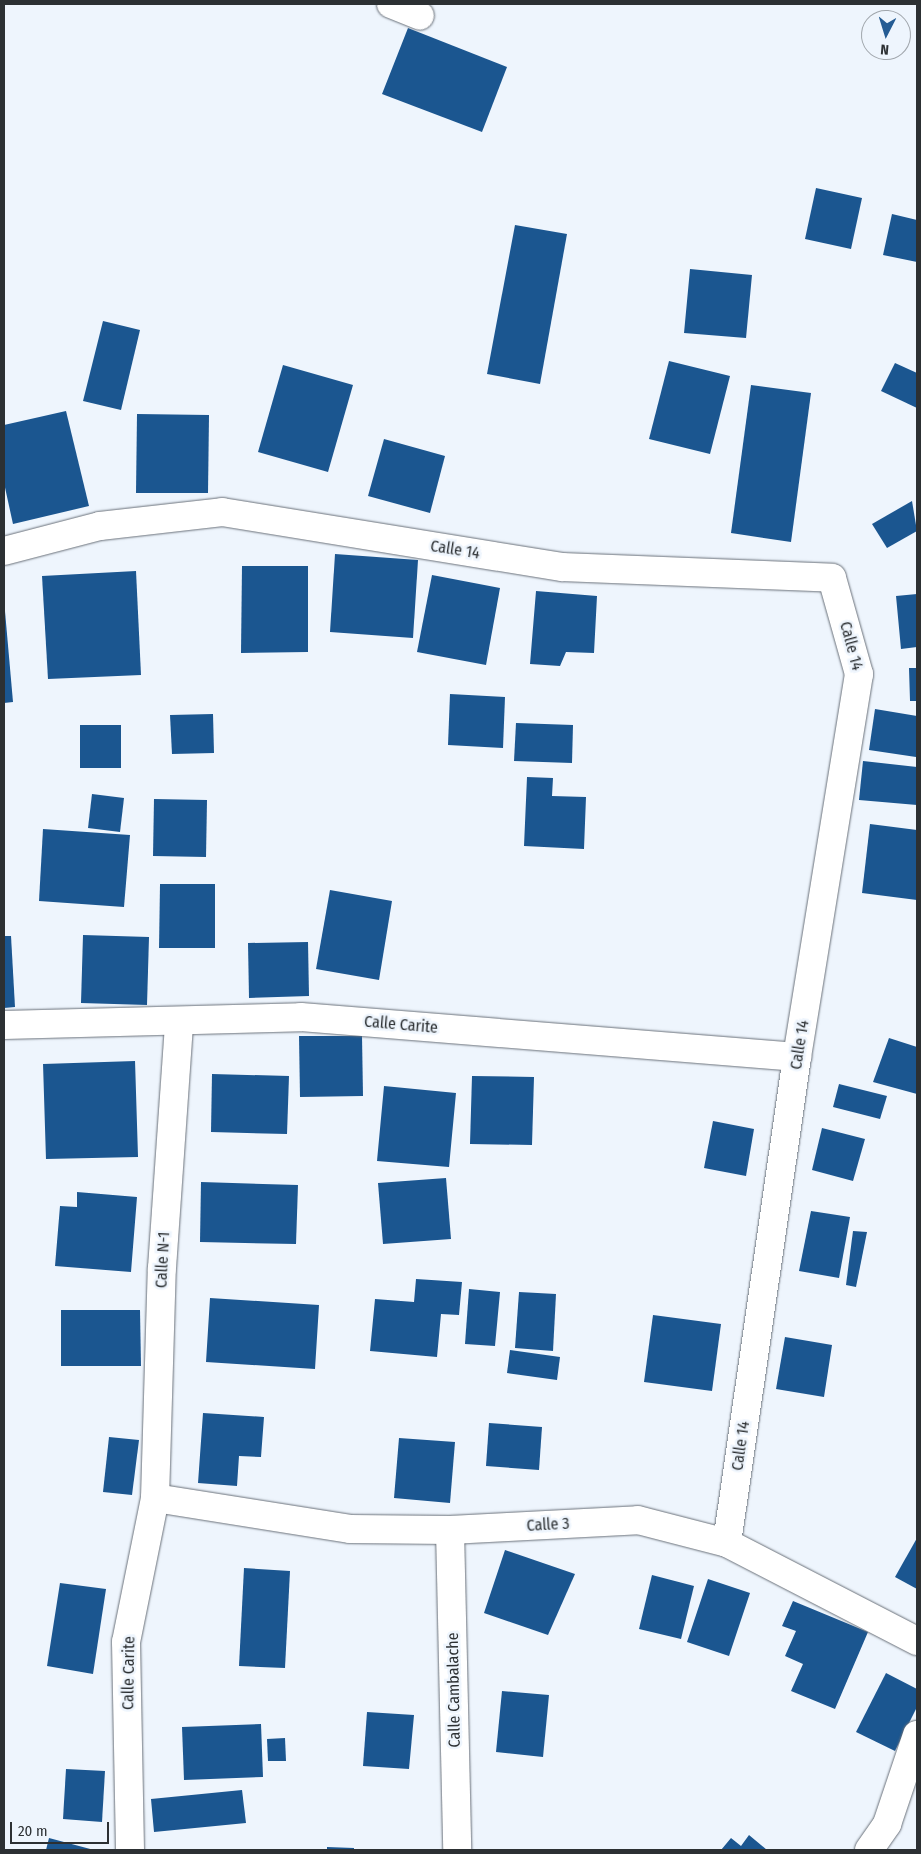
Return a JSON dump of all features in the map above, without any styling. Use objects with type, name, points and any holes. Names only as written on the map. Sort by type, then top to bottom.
[{"type":"street","points":[[391,4],[420,16]]},
{"type":"street","name":"Calle 14","points":[[4,551],[100,526],[222,512],[562,567],[832,578],[859,674],[798,1057],[727,1543]]},
{"type":"street","name":"Calle Carite","points":[[4,1026],[178,1023],[301,1017],[798,1057]]},
{"type":"street","name":"Calle N-1","points":[[155,1498],[162,1268],[178,1023]]},
{"type":"street","name":"Calle Carite","points":[[130,1850],[126,1642],[155,1498]]},
{"type":"street","name":"Calle 3","points":[[155,1498],[350,1529],[450,1530],[638,1520],[727,1543],[917,1641]]},
{"type":"street","name":"Calle Cambalache","points":[[450,1530],[457,1850]]},
{"type":"street","points":[[869,1850],[887,1824],[917,1735]]},
{"type":"building","points":[[408,28],[507,67],[482,132],[382,94]]},
{"type":"building","points":[[816,188],[862,198],[851,249],[805,239]]},
{"type":"building","points":[[892,214],[917,220],[917,262],[883,255]]},
{"type":"building","points":[[515,225],[567,234],[540,384],[487,374]]},
{"type":"building","points":[[690,269],[752,275],[746,338],[684,333]]},
{"type":"building","points":[[103,321],[140,330],[121,410],[83,401]]},
{"type":"building","points":[[669,361],[730,376],[710,454],[649,439]]},
{"type":"building","points":[[895,363],[917,373],[917,408],[881,391]]},
{"type":"building","points":[[283,365],[353,385],[328,472],[258,452]]},
{"type":"building","points":[[751,385],[811,393],[791,542],[731,533]]},
{"type":"building","points":[[66,411],[89,506],[13,524],[4,483],[4,425]]},
{"type":"building","points":[[137,414],[209,415],[208,493],[136,493]]},
{"type":"building","points":[[384,439],[445,456],[430,513],[368,496]]},
{"type":"building","points":[[912,501],[917,531],[887,548],[872,524]]},
{"type":"building","points":[[335,554],[418,560],[413,638],[330,632]]},
{"type":"building","points":[[242,566],[308,566],[308,652],[241,653]]},
{"type":"building","points":[[136,571],[141,675],[48,679],[42,576]]},
{"type":"building","points":[[432,575],[500,588],[486,665],[417,652]]},
{"type":"building","points":[[536,591],[597,596],[594,653],[566,652],[560,666],[530,664]]},
{"type":"building","points":[[917,594],[917,647],[901,649],[896,596]]},
{"type":"building","points":[[4,600],[13,702],[4,703]]},
{"type":"building","points":[[909,668],[917,668],[917,701],[910,701]]},
{"type":"building","points":[[450,694],[505,697],[503,748],[448,745]]},
{"type":"building","points":[[875,709],[917,716],[916,757],[869,750]]},
{"type":"building","points":[[213,714],[214,753],[172,754],[170,715]]},
{"type":"building","points":[[516,723],[573,725],[572,763],[514,761]]},
{"type":"building","points":[[80,725],[121,725],[121,768],[80,768]]},
{"type":"building","points":[[863,761],[917,767],[917,805],[859,800]]},
{"type":"building","points":[[527,777],[553,778],[552,796],[586,797],[584,849],[524,846]]},
{"type":"building","points":[[92,794],[124,798],[120,832],[88,828]]},
{"type":"building","points":[[154,799],[207,800],[206,857],[153,856]]},
{"type":"building","points":[[870,824],[917,830],[917,900],[862,893]]},
{"type":"building","points":[[43,829],[130,835],[124,907],[39,901]]},
{"type":"building","points":[[160,884],[215,884],[215,948],[159,948]]},
{"type":"building","points":[[330,890],[392,901],[379,980],[316,969]]},
{"type":"building","points":[[83,935],[149,937],[147,1005],[81,1003]]},
{"type":"building","points":[[4,936],[11,936],[15,1007],[4,1008]]},
{"type":"building","points":[[308,942],[309,996],[249,998],[248,943]]},
{"type":"building","points":[[299,1036],[362,1036],[363,1096],[300,1097]]},
{"type":"building","points":[[889,1038],[917,1047],[917,1094],[873,1082]]},
{"type":"building","points":[[135,1061],[138,1157],[46,1159],[43,1064]]},
{"type":"building","points":[[212,1074],[289,1076],[287,1134],[211,1132]]},
{"type":"building","points":[[472,1076],[534,1077],[532,1145],[470,1144]]},
{"type":"building","points":[[839,1084],[887,1096],[880,1119],[833,1107]]},
{"type":"building","points":[[384,1086],[456,1093],[449,1167],[377,1161]]},
{"type":"building","points":[[713,1121],[754,1129],[746,1176],[704,1168]]},
{"type":"building","points":[[822,1128],[865,1139],[853,1181],[812,1170]]},
{"type":"building","points":[[446,1178],[451,1239],[383,1244],[378,1183]]},
{"type":"building","points":[[201,1182],[298,1185],[296,1244],[200,1242]]},
{"type":"building","points":[[77,1192],[137,1197],[131,1272],[55,1266],[60,1206],[77,1207]]},
{"type":"building","points":[[811,1211],[850,1217],[839,1278],[799,1271]]},
{"type":"building","points":[[853,1231],[867,1232],[856,1287],[846,1285]]},
{"type":"building","points":[[416,1279],[462,1282],[459,1315],[441,1314],[437,1357],[370,1351],[375,1299],[414,1302]]},
{"type":"building","points":[[469,1289],[500,1292],[495,1346],[465,1344]]},
{"type":"building","points":[[519,1292],[556,1294],[553,1351],[515,1348]]},
{"type":"building","points":[[210,1298],[319,1305],[315,1369],[206,1362]]},
{"type":"building","points":[[61,1310],[140,1310],[141,1366],[61,1366]]},
{"type":"building","points":[[653,1315],[721,1324],[712,1391],[644,1382]]},
{"type":"building","points":[[785,1337],[832,1345],[824,1397],[776,1389]]},
{"type":"building","points":[[510,1350],[560,1357],[557,1380],[507,1373]]},
{"type":"building","points":[[203,1413],[264,1417],[261,1457],[239,1456],[237,1486],[198,1483]]},
{"type":"building","points":[[489,1423],[542,1427],[539,1470],[486,1466]]},
{"type":"building","points":[[109,1437],[139,1440],[132,1495],[103,1492]]},
{"type":"building","points":[[399,1438],[455,1442],[450,1503],[394,1498]]},
{"type":"building","points":[[917,1538],[917,1589],[895,1577]]},
{"type":"building","points":[[505,1550],[575,1574],[548,1635],[484,1613]]},
{"type":"building","points":[[244,1568],[290,1571],[285,1668],[239,1666]]},
{"type":"building","points":[[652,1575],[694,1586],[681,1639],[639,1629]]},
{"type":"building","points":[[708,1579],[750,1593],[729,1656],[687,1642]]},
{"type":"building","points":[[60,1583],[106,1589],[93,1674],[47,1666]]},
{"type":"building","points":[[793,1601],[868,1632],[835,1709],[791,1691],[803,1664],[785,1656],[796,1631],[782,1626]]},
{"type":"building","points":[[886,1673],[917,1689],[917,1707],[895,1751],[856,1732]]},
{"type":"building","points":[[502,1691],[549,1695],[543,1757],[496,1752]]},
{"type":"building","points":[[367,1712],[414,1715],[409,1769],[363,1766]]},
{"type":"building","points":[[261,1724],[263,1777],[184,1780],[182,1727]]},
{"type":"building","points":[[285,1738],[286,1761],[268,1761],[267,1739]]},
{"type":"building","points":[[66,1769],[105,1771],[102,1822],[63,1819]]},
{"type":"building","points":[[242,1790],[246,1823],[154,1832],[151,1799]]},
{"type":"building","points":[[749,1835],[767,1850],[721,1850],[731,1838],[741,1846]]},
{"type":"building","points":[[49,1838],[94,1850],[46,1850]]},
{"type":"building","points":[[327,1847],[354,1848],[354,1850],[327,1850]]}]
